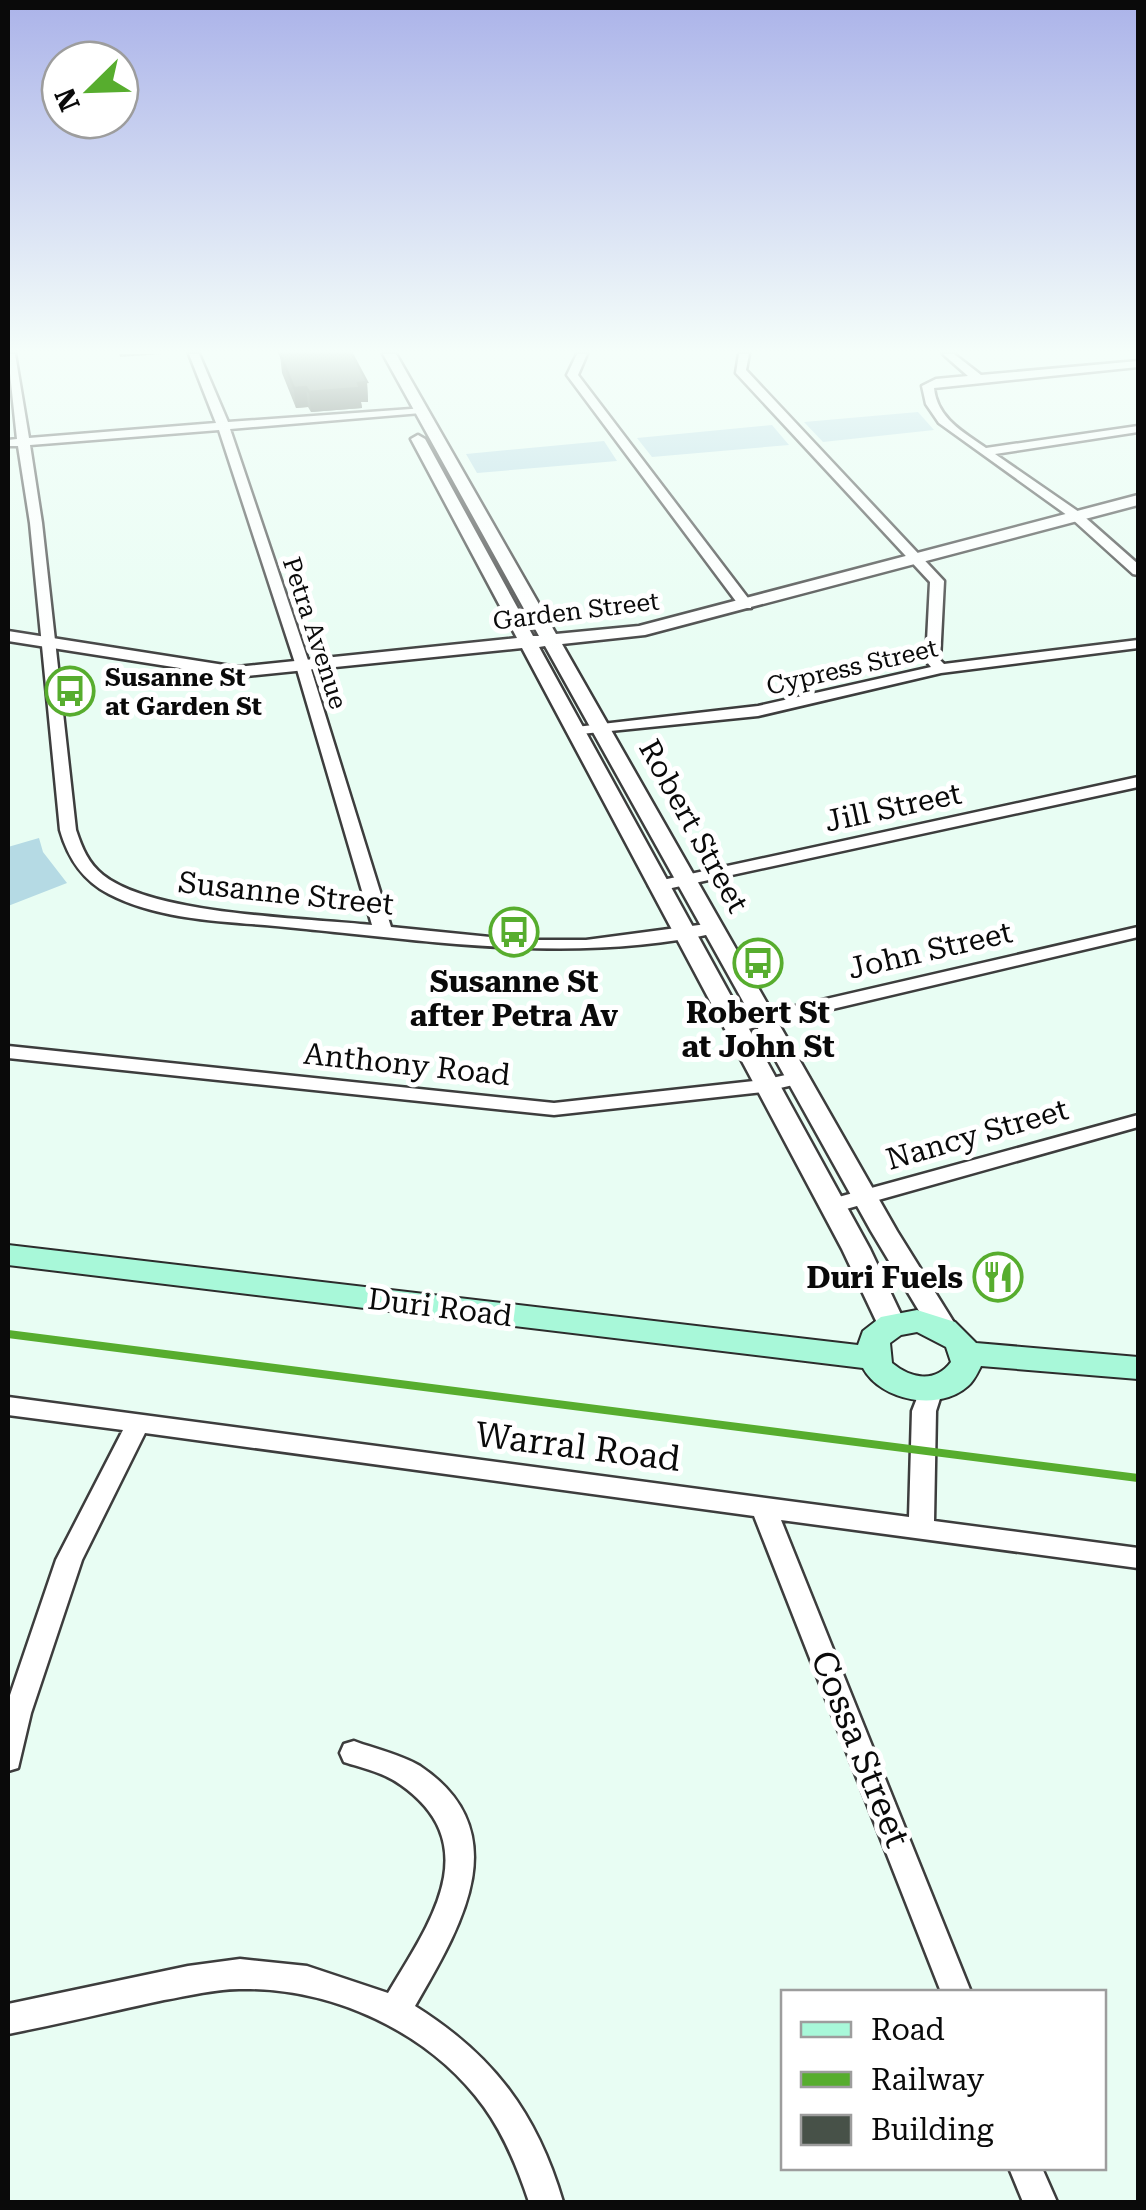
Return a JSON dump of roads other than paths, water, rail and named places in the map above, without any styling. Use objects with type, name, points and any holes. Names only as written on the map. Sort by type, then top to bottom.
[{"type":"main road","name":"Duri Road","points":[[8,1256],[872,1358]]},
{"type":"main road","points":[[966,1353],[963,1373],[956,1381],[931,1389],[888,1378],[872,1358],[874,1338],[892,1325],[918,1321],[944,1328],[966,1353],[1138,1368]]},
{"type":"street","name":"Susanne Street","points":[[18,457],[50,644],[70,846],[89,875],[104,886],[157,907],[518,945],[586,945],[714,928]]},
{"type":"street","name":"Petra Avenue","points":[[234,457],[304,666],[383,931]]},
{"type":"street","name":"Robert Street","points":[[435,457],[528,643],[735,1026],[763,1086],[873,1280],[892,1325]]},
{"type":"street","name":"Robert Street","points":[[441,457],[553,640],[865,1196],[944,1328]]},
{"type":"street","points":[[634,457],[746,604]]},
{"type":"street","points":[[821,457],[937,581],[932,648],[933,661],[940,669]]},
{"type":"street","points":[[992,457],[1075,515],[1138,571]]},
{"type":"street","name":"Garden Street","points":[[8,636],[228,672],[654,629],[1138,500]]},
{"type":"street","name":"Cypress Street","points":[[576,732],[758,711],[940,669],[1138,644]]},
{"type":"street","name":"Jill Street","points":[[658,886],[1138,782]]},
{"type":"street","name":"John Street","points":[[735,1026],[1138,932]]},
{"type":"street","name":"Anthony Road","points":[[8,1052],[554,1109],[763,1086],[799,1078]]},
{"type":"street","name":"Nancy Street","points":[[832,1206],[1138,1120]]},
{"type":"street","points":[[921,1527],[924,1411],[931,1389]]},
{"type":"street","name":"Warral Road","points":[[8,1406],[1138,1558]]},
{"type":"street","points":[[8,1760],[12,1713],[69,1560],[138,1424]]},
{"type":"street","name":"Cossa Street","points":[[763,1506],[955,1990]]},
{"type":"street","points":[[354,1753],[407,1773],[430,1790],[448,1808],[459,1832],[462,1856],[449,1912],[395,2011]]},
{"type":"street","points":[[8,2018],[236,1974],[307,1979],[395,2011],[456,2054],[486,2082],[536,2170],[546,2202]]},
{"type":"street","points":[[1027,2170],[1040,2202]]},
{"type":"railway","points":[[8,1334],[1138,1478]]},
{"type":"place","name":"Susanne St at Garden St","points":[[70,691]]},
{"type":"place","name":"Susanne St after Petra Av","points":[[514,932]]},
{"type":"place","name":"Robert St at John St","points":[[758,963]]},
{"type":"place","name":"Duri Fuels","points":[[998,1277]]}]
